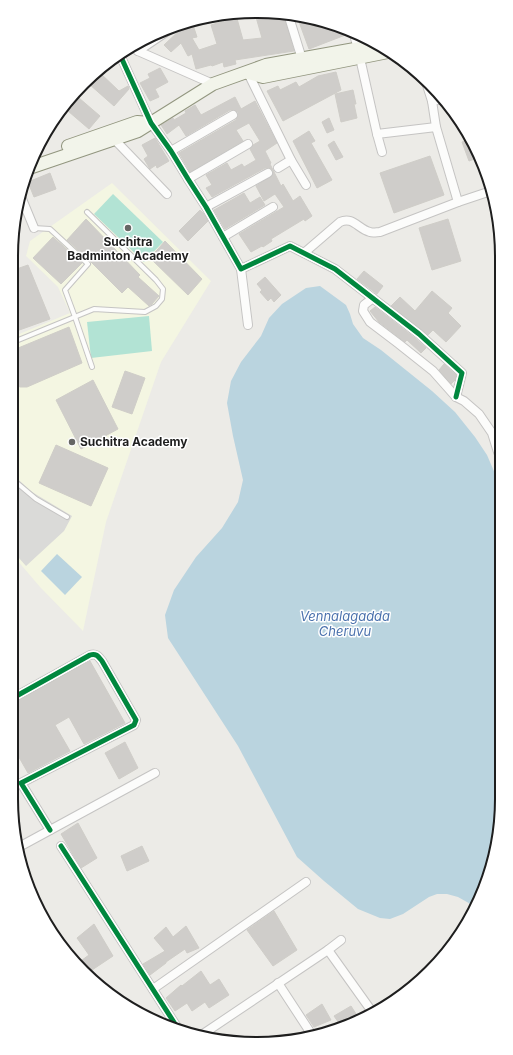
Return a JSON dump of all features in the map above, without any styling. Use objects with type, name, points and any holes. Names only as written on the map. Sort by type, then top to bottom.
[{"type":"main road","points":[[248,73],[263,77],[359,53],[371,48]]},
{"type":"main road","points":[[36,166],[138,131],[213,84],[248,73],[266,65],[302,59],[380,52]]},
{"type":"main road","points":[[41,155],[137,122],[151,123]]},
{"type":"street","points":[[289,20],[302,59]]},
{"type":"street","points":[[355,40],[382,152]]},
{"type":"street","points":[[137,50],[213,84]]},
{"type":"street","points":[[122,59],[151,123],[171,151],[206,207],[241,269],[248,325]]},
{"type":"street","points":[[248,73],[291,160],[306,185]]},
{"type":"street","points":[[429,92],[436,127],[458,202]]},
{"type":"street","points":[[432,101],[437,100]]},
{"type":"street","points":[[171,151],[233,115]]},
{"type":"street","points":[[377,134],[436,127]]},
{"type":"street","points":[[114,139],[167,194]]},
{"type":"street","points":[[188,180],[248,144]]},
{"type":"street","points":[[278,168],[291,160]]},
{"type":"street","points":[[206,207],[268,173]]},
{"type":"street","points":[[304,253],[340,222],[345,220],[350,220],[371,232],[380,232],[486,193]]},
{"type":"street","points":[[24,204],[34,228]]},
{"type":"street","points":[[223,237],[273,207]]},
{"type":"street","points":[[241,269],[290,246],[335,269],[419,334],[462,373],[456,397]]},
{"type":"street","points":[[373,298],[364,305],[363,311],[370,322],[433,371],[456,397],[464,401],[479,414],[492,433],[495,442]]},
{"type":"street","points":[[18,695],[94,654],[97,655],[102,661],[136,720],[134,725],[21,783],[50,830]]},
{"type":"street","points":[[23,845],[155,773]]},
{"type":"street","points":[[60,846],[174,1022]]},
{"type":"street","points":[[153,989],[306,882]]},
{"type":"street","points":[[207,1031],[341,940]]},
{"type":"street","points":[[328,950],[370,1008]]},
{"type":"street","points":[[278,983],[309,1031]]},
{"type":"lane","points":[[18,340],[94,309],[145,312],[156,306],[162,299],[163,289],[156,280],[87,212]]},
{"type":"lane","points":[[34,228],[50,228],[88,264],[65,290],[92,367]]},
{"type":"lane","points":[[18,484],[36,499],[67,517]]},
{"type":"shaded area","name":"Suchitra Academy","points":[[112,183],[211,281],[161,362],[106,522],[83,631],[40,587],[18,561],[18,335],[70,313],[58,287],[26,256],[30,241]]},
{"type":"shaded area","points":[[18,479],[32,492],[72,516],[64,531],[26,566],[18,557]]},
{"type":"green space","name":"Suchitra Badminton Academy","points":[[113,194],[163,242],[144,262],[94,214]]},
{"type":"green space","points":[[149,316],[152,351],[91,358],[87,322]]},
{"type":"water","name":"Vennalagadda Cheruvu","points":[[320,286],[346,305],[353,324],[363,338],[381,350],[432,391],[455,412],[487,455],[495,474],[495,798],[493,830],[487,860],[477,890],[470,904],[458,897],[447,894],[437,894],[429,897],[403,914],[390,919],[380,918],[358,909],[324,881],[297,857],[238,746],[168,638],[165,615],[174,590],[196,557],[222,528],[238,502],[243,480],[227,403],[231,381],[241,362],[261,336],[269,318],[282,304],[306,288]]},
{"type":"water","points":[[57,554],[82,577],[65,595],[41,571]]},
{"type":"building","points":[[256,18],[285,20],[294,51],[235,60],[236,64],[224,67],[223,62],[196,69],[192,54],[188,56],[181,43],[171,52],[164,45],[178,32],[194,26],[197,37],[192,38],[199,50],[217,44],[211,25],[225,20],[237,19],[243,40],[262,38]]},
{"type":"building","points":[[299,22],[318,26],[345,35],[309,49]]},
{"type":"building","points":[[160,68],[168,82],[155,89],[159,97],[150,101],[140,83],[150,78],[148,74]]},
{"type":"building","points":[[336,72],[341,90],[283,121],[267,91],[278,86],[280,90],[296,82],[299,87],[318,76]]},
{"type":"building","points":[[102,75],[119,91],[128,86],[129,89],[114,106],[91,85]]},
{"type":"building","points":[[353,90],[357,118],[341,122],[335,94]]},
{"type":"building","points":[[235,97],[241,109],[255,101],[277,143],[265,151],[273,170],[265,168],[212,197],[206,188],[212,185],[206,175],[227,163],[231,170],[242,164],[244,167],[256,160],[250,149],[253,145],[260,141],[249,123],[236,130],[243,141],[190,172],[179,153],[236,120],[238,112],[230,110],[186,136],[179,125],[167,134],[161,125],[186,113],[185,111],[195,105],[201,115]]},
{"type":"building","points":[[79,98],[100,116],[89,129],[68,111]]},
{"type":"building","points":[[329,118],[334,130],[327,133],[322,122]]},
{"type":"building","points":[[309,131],[315,141],[311,143],[332,180],[317,188],[293,141]]},
{"type":"building","points":[[155,138],[169,161],[157,168],[156,165],[150,169],[144,159],[148,156],[142,145]]},
{"type":"building","points":[[334,141],[343,157],[336,160],[328,145]]},
{"type":"building","points":[[465,141],[474,159],[469,161],[462,142]]},
{"type":"building","points":[[430,156],[444,195],[394,213],[380,173]]},
{"type":"building","points":[[273,170],[281,186],[283,184],[293,201],[300,196],[312,216],[305,221],[304,219],[271,239],[272,241],[263,247],[262,246],[251,252],[239,234],[284,207],[275,194],[264,201],[256,186],[272,176]]},
{"type":"building","points":[[50,173],[56,189],[34,197],[29,185],[31,181]]},
{"type":"building","points":[[244,193],[250,203],[260,197],[265,205],[225,229],[214,210]]},
{"type":"building","points":[[200,210],[208,221],[188,241],[179,231]]},
{"type":"building","points":[[86,219],[140,275],[138,277],[159,296],[152,304],[149,306],[128,287],[122,293],[67,240]]},
{"type":"building","points":[[448,219],[461,261],[432,270],[419,228]]},
{"type":"building","points":[[53,237],[82,263],[61,284],[33,258]]},
{"type":"building","points":[[165,241],[202,279],[188,295],[150,258]]},
{"type":"building","points":[[28,265],[50,319],[18,330],[18,269]]},
{"type":"building","points":[[364,271],[383,286],[377,294],[357,279]]},
{"type":"building","points":[[265,277],[281,295],[274,302],[271,298],[268,301],[260,292],[262,290],[257,284]]},
{"type":"building","points":[[432,291],[452,308],[448,313],[461,326],[446,342],[433,330],[428,335],[391,306],[400,297],[415,311]]},
{"type":"building","points":[[375,307],[426,348],[421,353],[407,340],[405,342],[379,322],[370,311]]},
{"type":"building","points":[[69,327],[82,363],[27,387],[20,387],[18,386],[18,348]]},
{"type":"building","points":[[444,364],[456,375],[455,380],[451,384],[439,370]]},
{"type":"building","points":[[125,371],[145,378],[132,414],[112,407]]},
{"type":"building","points":[[93,380],[118,429],[81,449],[56,400]]},
{"type":"building","points":[[56,445],[108,468],[91,506],[39,483]]},
{"type":"building","points":[[90,661],[125,723],[84,744],[69,717],[55,725],[70,751],[28,773],[18,756],[18,700]]},
{"type":"building","points":[[125,742],[138,768],[119,779],[105,753]]},
{"type":"building","points":[[78,823],[97,858],[81,868],[61,834]]},
{"type":"building","points":[[142,846],[149,861],[127,871],[121,856]]},
{"type":"building","points":[[274,911],[297,950],[273,966],[247,930]]},
{"type":"building","points":[[94,924],[113,956],[91,970],[81,960],[89,955],[77,938]]},
{"type":"building","points":[[186,926],[199,948],[187,953],[185,949],[150,975],[143,964],[165,951],[154,938],[166,927],[173,937]]},
{"type":"building","points":[[201,971],[210,985],[219,979],[229,995],[209,1008],[205,1002],[192,1011],[187,1003],[175,1011],[166,998]]},
{"type":"building","points":[[322,1004],[331,1020],[314,1027],[306,1015]]},
{"type":"building","points":[[351,1006],[357,1015],[338,1022],[334,1016]]},
{"type":"cycle path","points":[[122,59],[151,123],[171,151],[206,207],[241,269],[290,246],[335,269],[419,334],[462,373],[456,397]]},
{"type":"cycle path","points":[[18,695],[94,654],[102,661],[136,720],[134,725],[21,783],[50,830]]},
{"type":"cycle path","points":[[61,846],[174,1022]]},
{"type":"place","name":"Suchitra Badminton Academy","points":[[128,228]]},
{"type":"place","name":"Suchitra Academy","points":[[72,442]]}]
